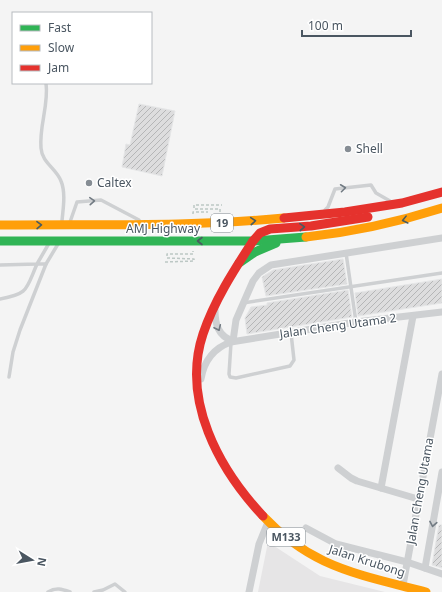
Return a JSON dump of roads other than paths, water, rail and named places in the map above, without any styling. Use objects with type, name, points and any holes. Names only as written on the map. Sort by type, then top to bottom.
[{"type":"main road","name":"AMJ Highway","points":[[0,225],[148,225],[216,223],[320,215],[402,204],[438,194]]},
{"type":"main road","name":"Jalan Krubong","points":[[426,592],[348,570],[322,560],[292,542],[268,522],[239,487],[223,464],[210,439],[201,414],[196,384],[197,360],[202,337],[215,307],[239,263],[260,233],[270,229],[311,226],[367,217],[392,211],[438,194]]},
{"type":"main road","name":"AMJ Highway","points":[[0,241],[254,241],[333,234],[365,229],[408,219],[442,208]]},
{"type":"main road","points":[[216,223],[242,231],[254,241]]},
{"type":"main road","points":[[239,263],[255,252],[272,244],[305,237]]},
{"type":"main road","points":[[225,241],[235,246],[240,252],[239,263]]},
{"type":"street","points":[[232,341],[236,320],[256,277],[271,265],[442,238]]},
{"type":"street","points":[[215,307],[215,322],[220,333],[232,341]]},
{"type":"street","name":"Jalan Cheng Utama 2","points":[[232,341],[356,322],[442,312]]},
{"type":"street","points":[[381,488],[413,316]]},
{"type":"street","points":[[201,414],[203,402],[201,381],[205,365],[218,348],[232,341]]},
{"type":"street","name":"Jalan Cheng Utama","points":[[403,586],[442,374]]},
{"type":"street","points":[[338,468],[351,478],[418,499]]},
{"type":"street","points":[[425,568],[442,472]]},
{"type":"street","points":[[249,592],[259,544],[268,522]]},
{"type":"street","points":[[306,528],[336,544],[407,562],[442,574]]},
{"type":"lane","points":[[46,84],[47,102],[41,148],[42,156],[45,162],[57,175],[63,186],[66,225]]},
{"type":"lane","points":[[320,215],[328,207],[335,189],[371,185],[376,193],[383,198],[402,204]]},
{"type":"lane","points":[[66,225],[77,202],[101,200],[148,225]]},
{"type":"lane","points":[[0,299],[21,294],[26,288],[37,264],[55,241]]},
{"type":"lane","points":[[9,377],[13,352],[20,330],[55,241]]},
{"type":"lane","points":[[346,254],[356,322]]},
{"type":"lane","points":[[0,265],[46,264]]},
{"type":"lane","points":[[243,303],[442,273]]},
{"type":"lane","points":[[232,341],[230,377],[236,378],[290,366],[294,360],[291,333]]},
{"type":"lane","points":[[94,592],[103,590],[115,584],[125,592]]},
{"type":"lane","points":[[48,592],[50,590],[60,588],[70,592]]},
{"type":"place","name":"Shell","points":[[348,149]]},
{"type":"place","name":"Caltex","points":[[89,183]]}]
